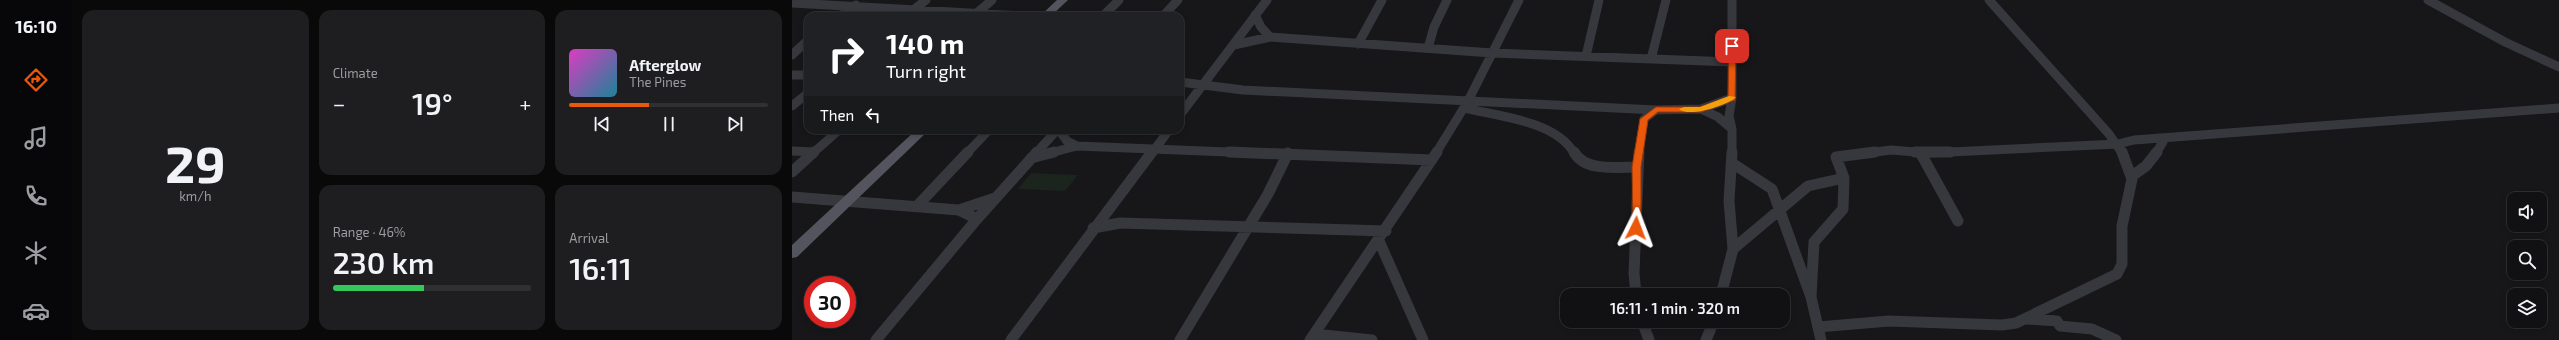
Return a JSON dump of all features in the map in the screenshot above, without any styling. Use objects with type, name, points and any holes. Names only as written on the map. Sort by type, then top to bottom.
[{"type":"main road","points":[[1050,12],[1063,0]]},
{"type":"main road","points":[[792,253],[919,134]]},
{"type":"street","points":[[846,12],[863,0]]},
{"type":"street","points":[[911,12],[926,0]]},
{"type":"street","points":[[978,12],[992,0]]},
{"type":"street","points":[[1107,12],[1119,0]]},
{"type":"street","points":[[1167,12],[1178,0]]},
{"type":"street","points":[[1184,110],[1234,46],[1267,0]]},
{"type":"street","points":[[1358,44],[1382,0]]},
{"type":"street","points":[[1428,48],[1434,27],[1447,0]]},
{"type":"street","points":[[1312,337],[1386,231],[1432,160],[1466,104],[1519,0]]},
{"type":"street","points":[[1586,56],[1599,0]]},
{"type":"street","points":[[1651,59],[1666,0]]},
{"type":"street","points":[[1723,288],[1733,249],[1729,201],[1732,163],[1732,129],[1729,116],[1732,98],[1733,62],[1732,0]]},
{"type":"street","points":[[1818,327],[1889,321],[2002,325],[2025,319],[2066,297],[2117,274],[2122,264],[2121,232],[2132,176],[2118,144],[1989,0]]},
{"type":"street","points":[[2428,0],[2504,42],[2559,67]]},
{"type":"street","points":[[792,8],[799,2],[945,12]]},
{"type":"street","points":[[1255,15],[1261,27],[1270,37]]},
{"type":"street","points":[[1234,46],[1270,37],[1492,53],[1733,62]]},
{"type":"street","points":[[792,54],[804,44]]},
{"type":"street","points":[[792,74],[804,75]]},
{"type":"street","points":[[1184,82],[1243,90],[1466,104],[1656,110],[1701,109],[1732,98]]},
{"type":"street","points":[[792,106],[804,96]]},
{"type":"street","points":[[1466,104],[1549,129],[1568,142],[1577,158],[1592,166],[1637,167]]},
{"type":"street","points":[[1811,297],[1814,242],[1843,209],[1844,178],[1836,157],[1891,150],[1920,152],[2118,144],[2159,138],[2559,108]]},
{"type":"street","points":[[1631,109],[1644,119]]},
{"type":"street","points":[[1701,109],[1718,117],[1732,129]]},
{"type":"street","points":[[1635,288],[1634,273],[1637,167],[1644,119],[1656,110]]},
{"type":"street","points":[[792,172],[834,134]]},
{"type":"street","points":[[918,205],[984,134]]},
{"type":"street","points":[[876,340],[977,220],[1031,158],[1054,134]]},
{"type":"street","points":[[1061,134],[1067,141],[1077,146]]},
{"type":"street","points":[[1012,340],[1093,228],[1166,134]]},
{"type":"street","points":[[2132,176],[2146,168],[2154,158],[2163,142],[2159,138]]},
{"type":"street","points":[[1031,158],[1077,146],[1288,153],[1432,160]]},
{"type":"street","points":[[1135,148],[1145,161]]},
{"type":"street","points":[[792,151],[814,152]]},
{"type":"street","points":[[1920,152],[1958,221]]},
{"type":"street","points":[[1180,340],[1268,194],[1288,153]]},
{"type":"street","points":[[1732,163],[1772,189],[1811,297],[1821,340]]},
{"type":"street","points":[[1733,249],[1808,186],[1824,184],[1844,178]]},
{"type":"street","points":[[792,197],[918,205],[959,210],[977,220]]},
{"type":"street","points":[[959,210],[997,198]]},
{"type":"street","points":[[1108,208],[1120,223]]},
{"type":"street","points":[[1093,228],[1120,223],[1386,231]]},
{"type":"street","points":[[1379,241],[1423,340]]},
{"type":"street","points":[[2025,319],[2057,321],[2060,326],[2092,329],[2116,340]]},
{"type":"street","points":[[1644,328],[1648,340]]},
{"type":"street","points":[[1706,340],[1711,328]]},
{"type":"street","points":[[1312,337],[1372,340]]},
{"type":"shaded area","points":[[1031,173],[1078,175],[1065,191],[1018,189]]},
{"type":"slow traffic","points":[[1684,109],[1701,109],[1732,97]]},
{"type":"route","points":[[1636,228],[1638,198],[1637,167],[1644,119],[1656,110],[1701,109],[1732,98],[1732,46]]}]
